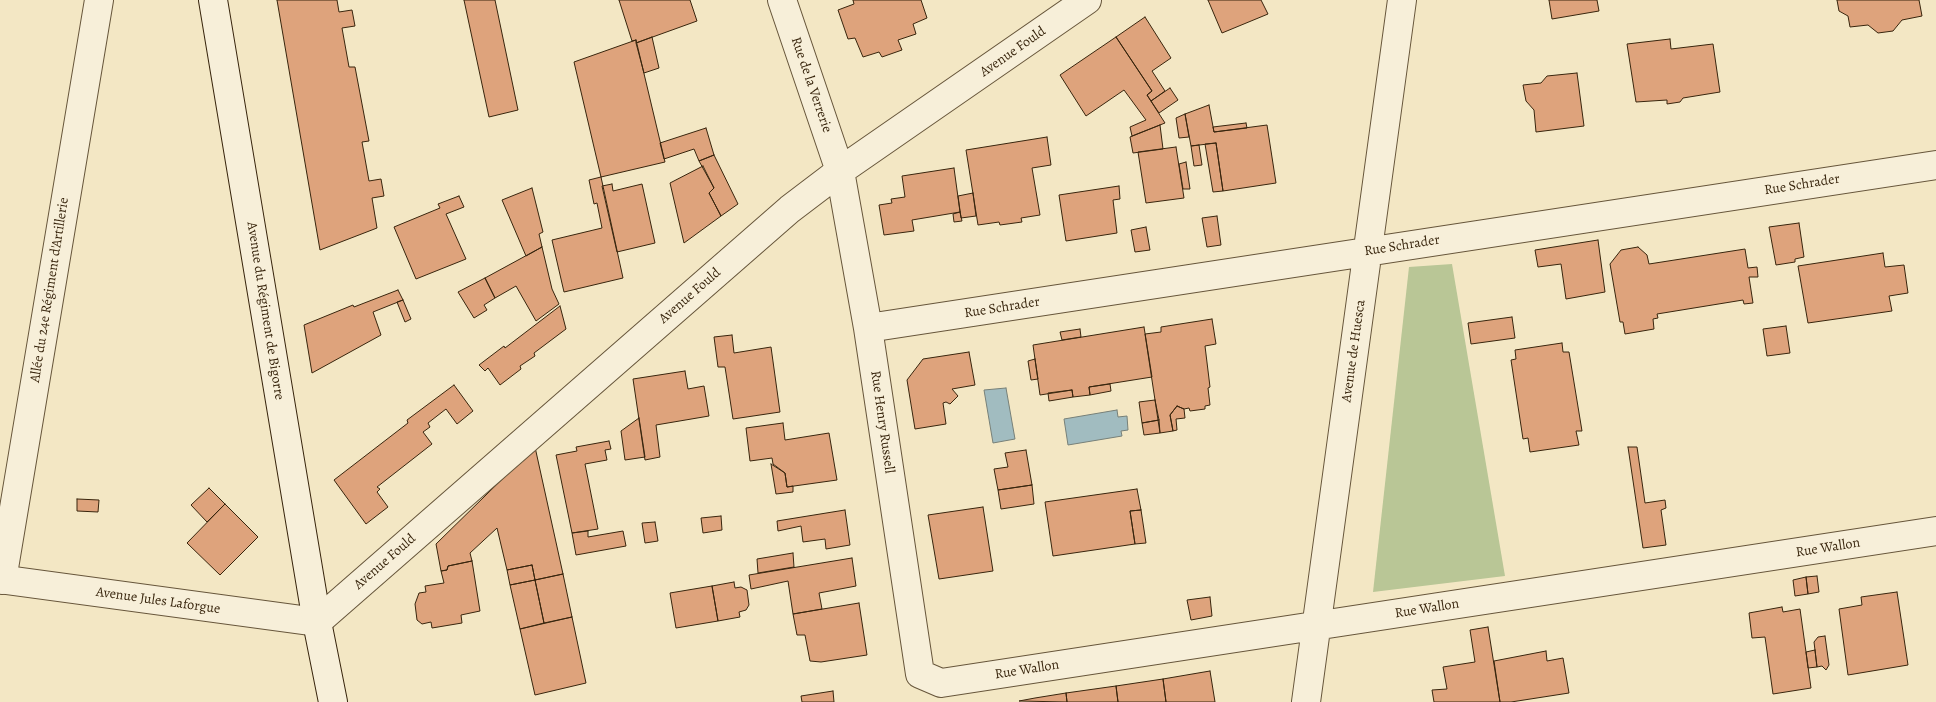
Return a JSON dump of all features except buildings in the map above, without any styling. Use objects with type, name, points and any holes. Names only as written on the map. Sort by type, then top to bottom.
[{"type":"street","name":"Allée du 24e Régiment d'Artillerie","points":[[1,580],[99,0]]},
{"type":"street","name":"Avenue du Régiment de Bigorre","points":[[213,0],[316,622],[333,702]]},
{"type":"street","name":"Rue de la Verrerie","points":[[782,0],[840,171]]},
{"type":"street","name":"Avenue Fould","points":[[316,622],[790,209],[840,171],[1087,0]]},
{"type":"street","name":"Avenue de Huesca","points":[[1306,702],[1402,0]]},
{"type":"street","name":"Rue Schrader","points":[[868,328],[1936,165]]},
{"type":"street","name":"Rue Henry Russell","points":[[840,171],[868,328],[920,674]]},
{"type":"street","name":"Rue Wallon","points":[[920,674],[940,683],[1936,531]]},
{"type":"street","name":"Avenue Jules Laforgue","points":[[1,580],[316,622]]},
{"type":"green space","points":[[1452,264],[1505,576],[1373,592],[1409,267]]},
{"type":"water","points":[[1006,388],[1015,439],[993,443],[984,390]]},
{"type":"water","points":[[1117,410],[1118,417],[1127,416],[1128,430],[1121,431],[1122,436],[1068,445],[1064,419]]}]
